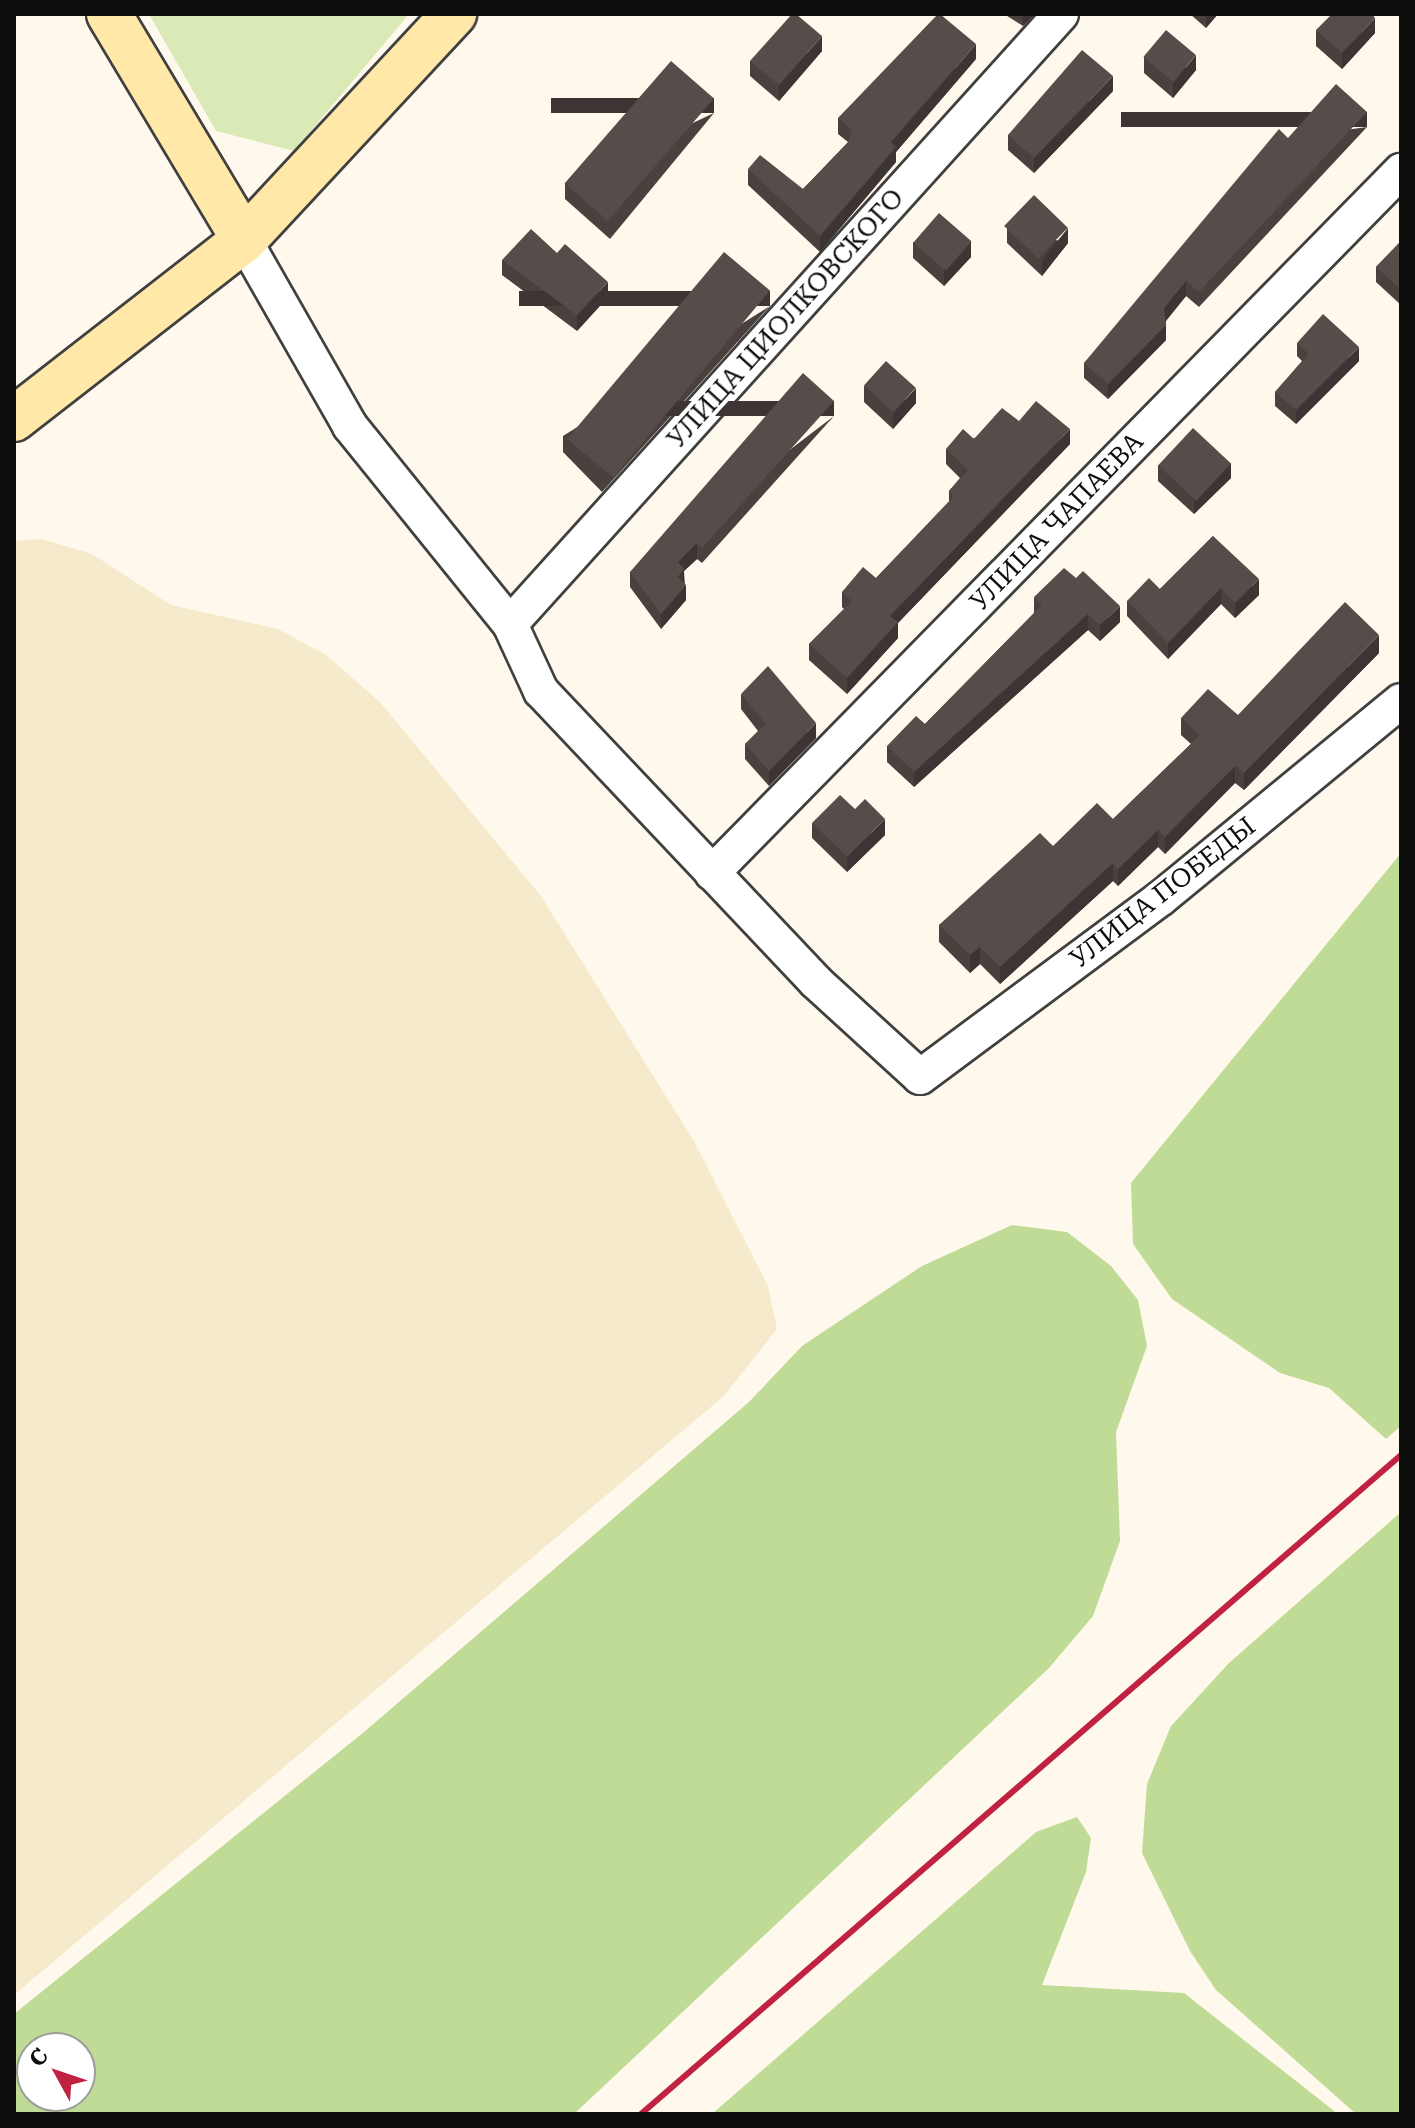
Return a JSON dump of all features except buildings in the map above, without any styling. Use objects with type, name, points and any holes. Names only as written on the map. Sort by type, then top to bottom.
[{"type":"main road","points":[[109,14],[244,240]]},
{"type":"main road","points":[[14,419],[244,240],[454,14]]},
{"type":"street","name":"УЛИЦА ЦИОЛКОВСКОГО","points":[[510,624],[1061,14]]},
{"type":"street","name":"УЛИЦА ЧАПАЕВА","points":[[712,873],[1401,171]]},
{"type":"street","points":[[244,240],[350,426],[510,624],[541,691],[712,873]]},
{"type":"street","name":"УЛИЦА ПОБЕДЫ","points":[[712,873],[920,1077],[1161,898],[1401,701]]},
{"type":"shaded area","points":[[42,539],[92,554],[171,605],[278,629],[326,655],[380,702],[541,896],[694,1141],[768,1286],[777,1329],[724,1396],[14,1995],[14,541]]},
{"type":"green space","points":[[149,14],[409,14],[294,151],[216,131]]},
{"type":"green space","points":[[1401,853],[1401,1426],[1386,1439],[1329,1388],[1280,1373],[1172,1299],[1133,1244],[1131,1183]]},
{"type":"green space","points":[[1012,1225],[1067,1232],[1111,1266],[1138,1300],[1147,1346],[1116,1432],[1120,1541],[1093,1616],[1049,1668],[574,2114],[14,2114],[14,2014],[364,1732],[749,1402],[802,1346],[922,1266]]},
{"type":"green space","points":[[1401,1512],[1401,2114],[1356,2114],[1216,1990],[1190,1951],[1142,1853],[1147,1784],[1171,1726],[1229,1663]]},
{"type":"green space","points":[[1077,1817],[1091,1838],[1086,1872],[1042,1985],[1184,1993],[1338,2114],[712,2114],[1036,1832]]},
{"type":"railway","points":[[641,2114],[1401,1455]]}]
